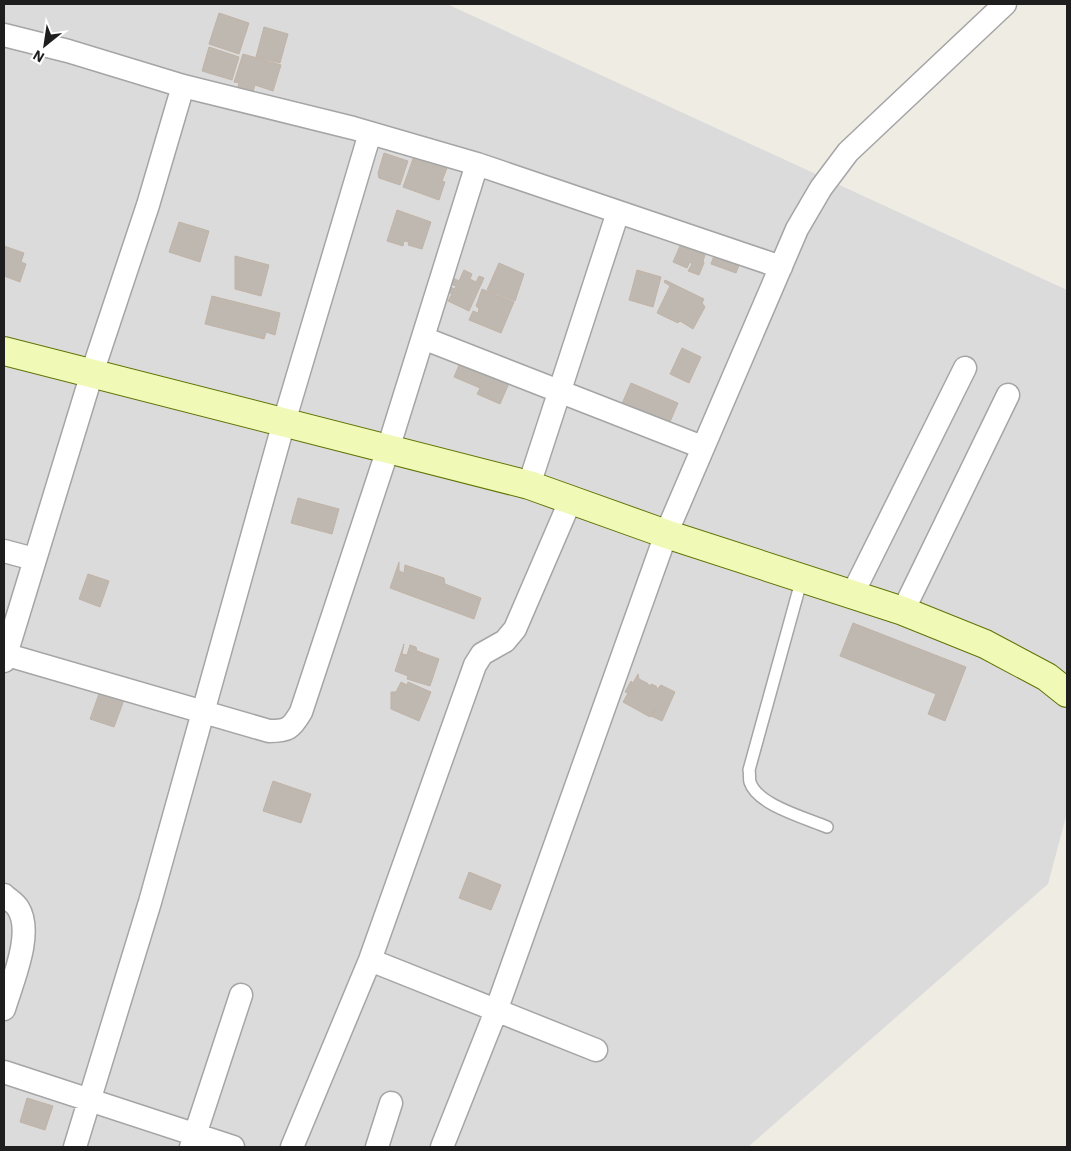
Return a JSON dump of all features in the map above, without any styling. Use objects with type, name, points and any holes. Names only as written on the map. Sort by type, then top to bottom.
[{"type":"street","points":[[442,1147],[496,1011],[666,534],[797,229],[821,188],[848,152],[1006,4]]},
{"type":"street","points":[[4,34],[68,51],[183,86],[370,132],[477,164],[781,267]]},
{"type":"street","points":[[183,86],[148,205],[92,373],[4,657],[269,731],[284,731],[294,724],[301,712],[388,448],[477,164]]},
{"type":"street","points":[[75,1147],[91,1102],[150,902],[284,422],[370,132]]},
{"type":"street","points":[[529,485],[618,212]]},
{"type":"street","points":[[423,338],[702,447]]},
{"type":"street","points":[[4,350],[529,485],[666,534],[903,611],[985,644],[1047,677],[1067,693]]},
{"type":"street","points":[[852,595],[965,368]]},
{"type":"street","points":[[903,611],[1008,395]]},
{"type":"street","points":[[292,1147],[370,960],[475,665],[482,654],[505,641],[515,628],[571,499]]},
{"type":"street","points":[[4,551],[34,559]]},
{"type":"street","points":[[4,895],[18,906],[25,922],[25,940],[4,1010]]},
{"type":"street","points":[[370,960],[596,1050]]},
{"type":"street","points":[[193,1141],[241,995]]},
{"type":"street","points":[[4,1072],[91,1102],[193,1141],[233,1147]]},
{"type":"street","points":[[377,1147],[391,1103]]},
{"type":"lane","points":[[802,578],[749,770],[750,783],[757,794],[769,803],[827,827]]},
{"type":"shaded area","points":[[4,4],[447,4],[1067,290],[1067,813],[1048,884],[748,1147],[4,1147]]},
{"type":"building","points":[[219,13],[249,23],[239,54],[209,44]]},
{"type":"building","points":[[264,27],[288,34],[280,63],[256,57]]},
{"type":"building","points":[[209,47],[239,57],[232,80],[202,71]]},
{"type":"building","points":[[243,54],[281,65],[273,91],[255,85],[252,95],[237,90],[239,83],[234,82]]},
{"type":"building","points":[[384,153],[408,161],[400,185],[379,178],[378,173]]},
{"type":"building","points":[[414,156],[447,168],[442,181],[445,182],[439,200],[403,187]]},
{"type":"building","points":[[397,210],[431,222],[422,249],[408,245],[409,242],[404,241],[403,246],[387,241]]},
{"type":"building","points":[[179,222],[209,231],[200,262],[169,252]]},
{"type":"building","points":[[683,239],[704,249],[702,254],[705,255],[704,263],[699,275],[688,271],[692,264],[690,262],[687,268],[673,262]]},
{"type":"building","points":[[4,246],[24,253],[21,262],[26,264],[20,282],[4,276]]},
{"type":"building","points":[[716,250],[741,260],[736,273],[711,264]]},
{"type":"building","points":[[235,256],[269,265],[261,296],[235,289]]},
{"type":"building","points":[[499,263],[524,274],[515,301],[487,290]]},
{"type":"building","points":[[464,270],[472,274],[470,279],[476,282],[479,276],[484,278],[469,311],[448,301],[452,294],[446,291],[448,286],[455,289],[456,286],[450,284],[453,278],[459,281]]},
{"type":"building","points":[[637,270],[661,277],[653,307],[629,300]]},
{"type":"building","points":[[665,280],[704,299],[702,303],[705,307],[693,329],[680,321],[678,323],[657,313],[670,286],[664,282]]},
{"type":"building","points":[[482,289],[514,302],[501,333],[469,320],[473,311],[478,313],[479,309],[476,306]]},
{"type":"building","points":[[212,296],[280,313],[275,335],[266,332],[264,339],[205,324]]},
{"type":"building","points":[[682,348],[701,357],[689,383],[670,374]]},
{"type":"building","points":[[462,358],[510,381],[500,404],[477,394],[480,388],[454,377]]},
{"type":"building","points":[[631,383],[678,403],[667,429],[620,408]]},
{"type":"building","points":[[298,498],[339,509],[332,534],[291,523]]},
{"type":"building","points":[[399,562],[399,571],[404,573],[405,565],[444,578],[445,584],[481,598],[474,619],[390,588]]},
{"type":"building","points":[[88,574],[109,581],[100,607],[79,599]]},
{"type":"building","points":[[853,623],[966,667],[945,721],[928,714],[936,694],[840,656]]},
{"type":"building","points":[[404,644],[402,654],[407,655],[410,645],[416,647],[417,651],[439,659],[430,686],[407,679],[408,676],[395,671]]},
{"type":"building","points":[[638,674],[639,679],[650,686],[651,684],[656,686],[657,689],[661,685],[675,692],[662,721],[651,716],[655,708],[650,717],[623,702],[628,693],[625,692],[631,681],[633,683]]},
{"type":"building","points":[[401,682],[407,685],[408,682],[431,692],[419,721],[391,709],[391,692],[396,692]]},
{"type":"building","points":[[100,691],[124,700],[114,727],[90,719]]},
{"type":"building","points":[[273,781],[311,794],[301,823],[263,811]]},
{"type":"building","points":[[469,872],[501,885],[491,910],[459,898]]},
{"type":"building","points":[[27,1098],[53,1106],[45,1130],[20,1122]]}]
